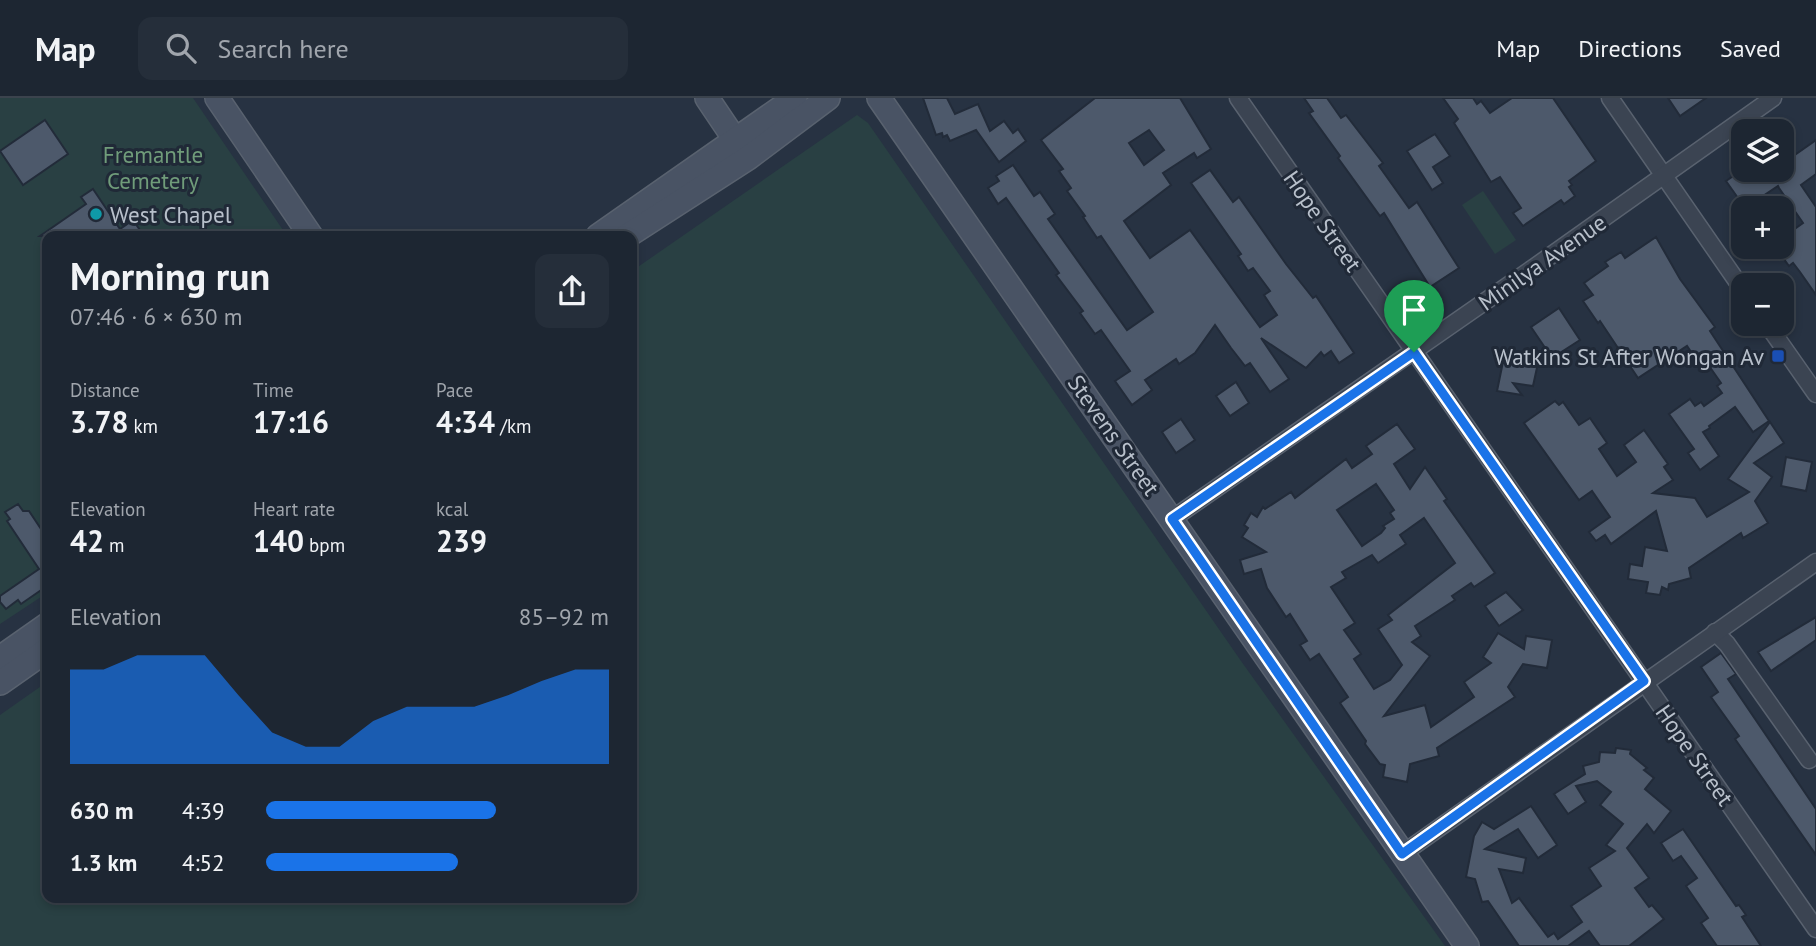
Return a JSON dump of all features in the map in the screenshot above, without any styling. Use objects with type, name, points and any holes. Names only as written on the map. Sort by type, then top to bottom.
[{"type":"street","points":[[217,98],[308,231]]},
{"type":"street","points":[[707,98],[741,149]]},
{"type":"street","points":[[634,231],[741,149],[795,98]]},
{"type":"street","points":[[606,231],[828,98]]},
{"type":"street","name":"Stevens Street","points":[[879,98],[1467,946]]},
{"type":"street","name":"Hope Street","points":[[1238,98],[1816,929]]},
{"type":"street","points":[[1609,98],[1731,273]]},
{"type":"street","name":"Minilya Avenue","points":[[1172,519],[1773,98]]},
{"type":"street","points":[[1775,336],[1816,394]]},
{"type":"street","points":[[1402,854],[1816,562]]},
{"type":"street","points":[[0,658],[42,629]]},
{"type":"street","points":[[1715,632],[1727,644],[1809,760]]},
{"type":"street","points":[[0,682],[42,653]]},
{"type":"green space","name":"Fremantle Cemetery","points":[[0,98],[193,98],[284,231],[42,231],[42,596],[0,624]]},
{"type":"green space","points":[[857,115],[868,123],[1241,661],[1445,946],[0,946],[0,715],[42,686],[42,903],[637,903],[637,268]]},
{"type":"green space","points":[[1483,191],[1516,240],[1495,254],[1462,205]]},
{"type":"building","points":[[923,98],[947,98],[955,114],[978,104],[990,131],[1004,121],[1013,133],[1018,129],[1026,141],[999,162],[976,130],[950,141],[947,135],[936,135]]},
{"type":"building","points":[[1095,98],[1180,98],[1211,149],[1197,158],[1194,153],[1163,173],[1171,185],[1124,221],[1150,258],[1190,230],[1260,327],[1277,315],[1264,295],[1270,291],[1253,268],[1248,271],[1238,256],[1241,254],[1191,183],[1210,170],[1233,202],[1239,197],[1286,264],[1313,298],[1316,296],[1354,353],[1339,363],[1331,351],[1324,356],[1321,352],[1306,368],[1261,338],[1289,379],[1270,392],[1250,363],[1245,366],[1215,325],[1195,353],[1179,364],[1176,359],[1145,380],[1152,390],[1132,405],[1115,381],[1130,371],[1101,330],[1095,334],[1080,313],[1083,311],[1056,275],[1059,273],[1006,198],[998,204],[988,188],[999,181],[996,176],[1013,165],[1034,196],[1040,192],[1055,214],[1048,219],[1127,330],[1153,312],[1101,236],[1097,238],[1083,217],[1085,216],[1067,191],[1071,188],[1059,171],[1063,169],[1041,140]],"holes":[[[1149,130],[1164,150],[1144,165],[1129,143]]]},
{"type":"building","points":[[1304,98],[1327,98],[1341,118],[1346,115],[1383,163],[1379,166],[1409,208],[1417,202],[1459,268],[1430,287],[1384,213],[1380,216],[1338,158],[1340,156],[1309,113],[1313,111]]},
{"type":"building","points":[[1443,98],[1473,98],[1477,104],[1481,101],[1490,113],[1512,98],[1553,98],[1596,161],[1569,181],[1572,185],[1569,187],[1575,196],[1564,204],[1561,200],[1523,226],[1513,213],[1521,208],[1500,177],[1491,182],[1454,123],[1458,119]]},
{"type":"building","points":[[1668,98],[1706,98],[1680,116]]},
{"type":"building","points":[[45,120],[68,154],[23,185],[0,151]]},
{"type":"building","points":[[1435,134],[1450,156],[1433,167],[1443,183],[1432,190],[1407,151]]},
{"type":"building","points":[[1816,140],[1816,174],[1801,185],[1816,207],[1816,295],[1793,263],[1789,266],[1784,259],[1794,259],[1794,229],[1803,223],[1794,210],[1794,196],[1785,196],[1778,186],[1763,196],[1737,196],[1726,181],[1731,178],[1731,182],[1794,182],[1794,156]]},
{"type":"building","name":"West Chapel","points":[[93,189],[120,229],[133,220],[141,231],[47,231],[86,204],[81,197]]},
{"type":"building","points":[[1656,237],[1680,279],[1715,327],[1710,331],[1769,421],[1753,432],[1735,407],[1703,432],[1719,456],[1700,470],[1688,453],[1694,449],[1669,414],[1690,399],[1695,406],[1701,402],[1704,406],[1722,393],[1717,386],[1721,383],[1707,363],[1701,367],[1687,346],[1638,378],[1600,321],[1598,323],[1583,301],[1593,295],[1584,283],[1608,266],[1605,262],[1621,252],[1625,258]]},
{"type":"building","points":[[1559,308],[1580,340],[1552,358],[1531,327]]},
{"type":"building","points":[[1504,357],[1538,363],[1533,386],[1513,383],[1522,395],[1497,391]]},
{"type":"building","points":[[1236,382],[1249,403],[1230,416],[1216,396]]},
{"type":"building","points":[[1555,401],[1559,405],[1563,402],[1579,425],[1590,418],[1607,443],[1599,449],[1617,476],[1636,462],[1624,445],[1644,430],[1668,464],[1664,467],[1673,480],[1653,493],[1695,498],[1707,517],[1749,492],[1728,479],[1770,422],[1784,443],[1754,463],[1772,477],[1755,501],[1768,523],[1743,538],[1741,533],[1689,568],[1691,578],[1669,584],[1668,590],[1662,587],[1660,595],[1646,593],[1648,582],[1628,579],[1630,564],[1642,566],[1645,547],[1667,551],[1656,511],[1611,544],[1605,535],[1596,541],[1589,532],[1610,517],[1592,491],[1579,500],[1524,423]]},
{"type":"building","points":[[1181,419],[1195,440],[1176,453],[1162,432]]},
{"type":"building","points":[[1397,424],[1415,449],[1394,464],[1410,489],[1425,467],[1447,499],[1444,501],[1495,573],[1474,587],[1471,583],[1452,596],[1455,600],[1415,626],[1421,636],[1412,642],[1430,656],[1384,716],[1425,705],[1431,727],[1474,697],[1464,682],[1491,663],[1483,657],[1498,633],[1524,649],[1526,636],[1552,640],[1547,668],[1523,664],[1508,687],[1515,697],[1437,748],[1439,756],[1410,764],[1407,782],[1383,777],[1385,765],[1380,764],[1365,744],[1366,741],[1340,703],[1348,697],[1319,654],[1310,660],[1300,645],[1307,641],[1290,614],[1286,617],[1267,588],[1261,569],[1244,574],[1240,560],[1266,552],[1242,537],[1248,528],[1244,525],[1251,513],[1257,517],[1263,507],[1265,509],[1291,492],[1295,498],[1346,459],[1352,468],[1372,454],[1366,446]],"holes":[[[1376,484],[1394,510],[1390,513],[1394,519],[1383,526],[1385,528],[1381,533],[1362,546],[1337,510]],[[1424,518],[1455,563],[1388,615],[1392,620],[1378,629],[1402,665],[1390,680],[1374,689],[1354,659],[1361,654],[1344,630],[1355,623],[1331,587],[1346,578],[1342,572],[1372,555],[1378,563],[1406,544],[1400,535]]]},
{"type":"building","points":[[1786,457],[1812,462],[1806,491],[1781,486]]},
{"type":"building","points":[[18,504],[23,511],[29,511],[42,530],[42,589],[21,604],[18,600],[6,609],[0,602],[0,596],[39,569],[7,521],[10,519],[5,512]]},
{"type":"building","points":[[1506,592],[1523,610],[1499,626],[1485,606]]},
{"type":"building","points":[[1816,617],[1816,640],[1771,671],[1758,652]]},
{"type":"building","points":[[1721,653],[1736,674],[1728,679],[1816,809],[1816,855],[1735,739],[1739,736],[1711,697],[1718,692],[1701,667]]},
{"type":"building","points":[[1616,748],[1631,750],[1630,754],[1647,768],[1644,770],[1654,778],[1645,789],[1671,811],[1654,833],[1647,824],[1627,848],[1649,878],[1635,888],[1649,907],[1652,905],[1664,919],[1629,946],[1600,946],[1589,931],[1568,946],[1519,946],[1488,901],[1482,902],[1475,879],[1466,877],[1474,836],[1482,822],[1494,829],[1531,806],[1557,845],[1538,858],[1518,829],[1485,849],[1526,858],[1523,873],[1499,869],[1512,903],[1519,898],[1548,937],[1554,933],[1558,939],[1582,922],[1571,906],[1601,886],[1589,868],[1615,851],[1606,845],[1623,824],[1600,805],[1611,792],[1597,781],[1576,786],[1586,802],[1568,814],[1554,794],[1585,774],[1583,766],[1599,762],[1600,752],[1615,753]]},
{"type":"building","points":[[1683,829],[1736,906],[1739,905],[1746,915],[1742,917],[1761,946],[1717,946],[1701,923],[1708,918],[1686,886],[1697,878],[1681,856],[1673,861],[1661,843]]},
{"type":"place","name":"West Chapel","points":[[96,214]]},
{"type":"place","name":"Watkins St After Wongan Av","points":[[1778,356]]},
{"type":"route","points":[[1414,352],[1644,681],[1402,854],[1172,519],[1414,352]]}]
